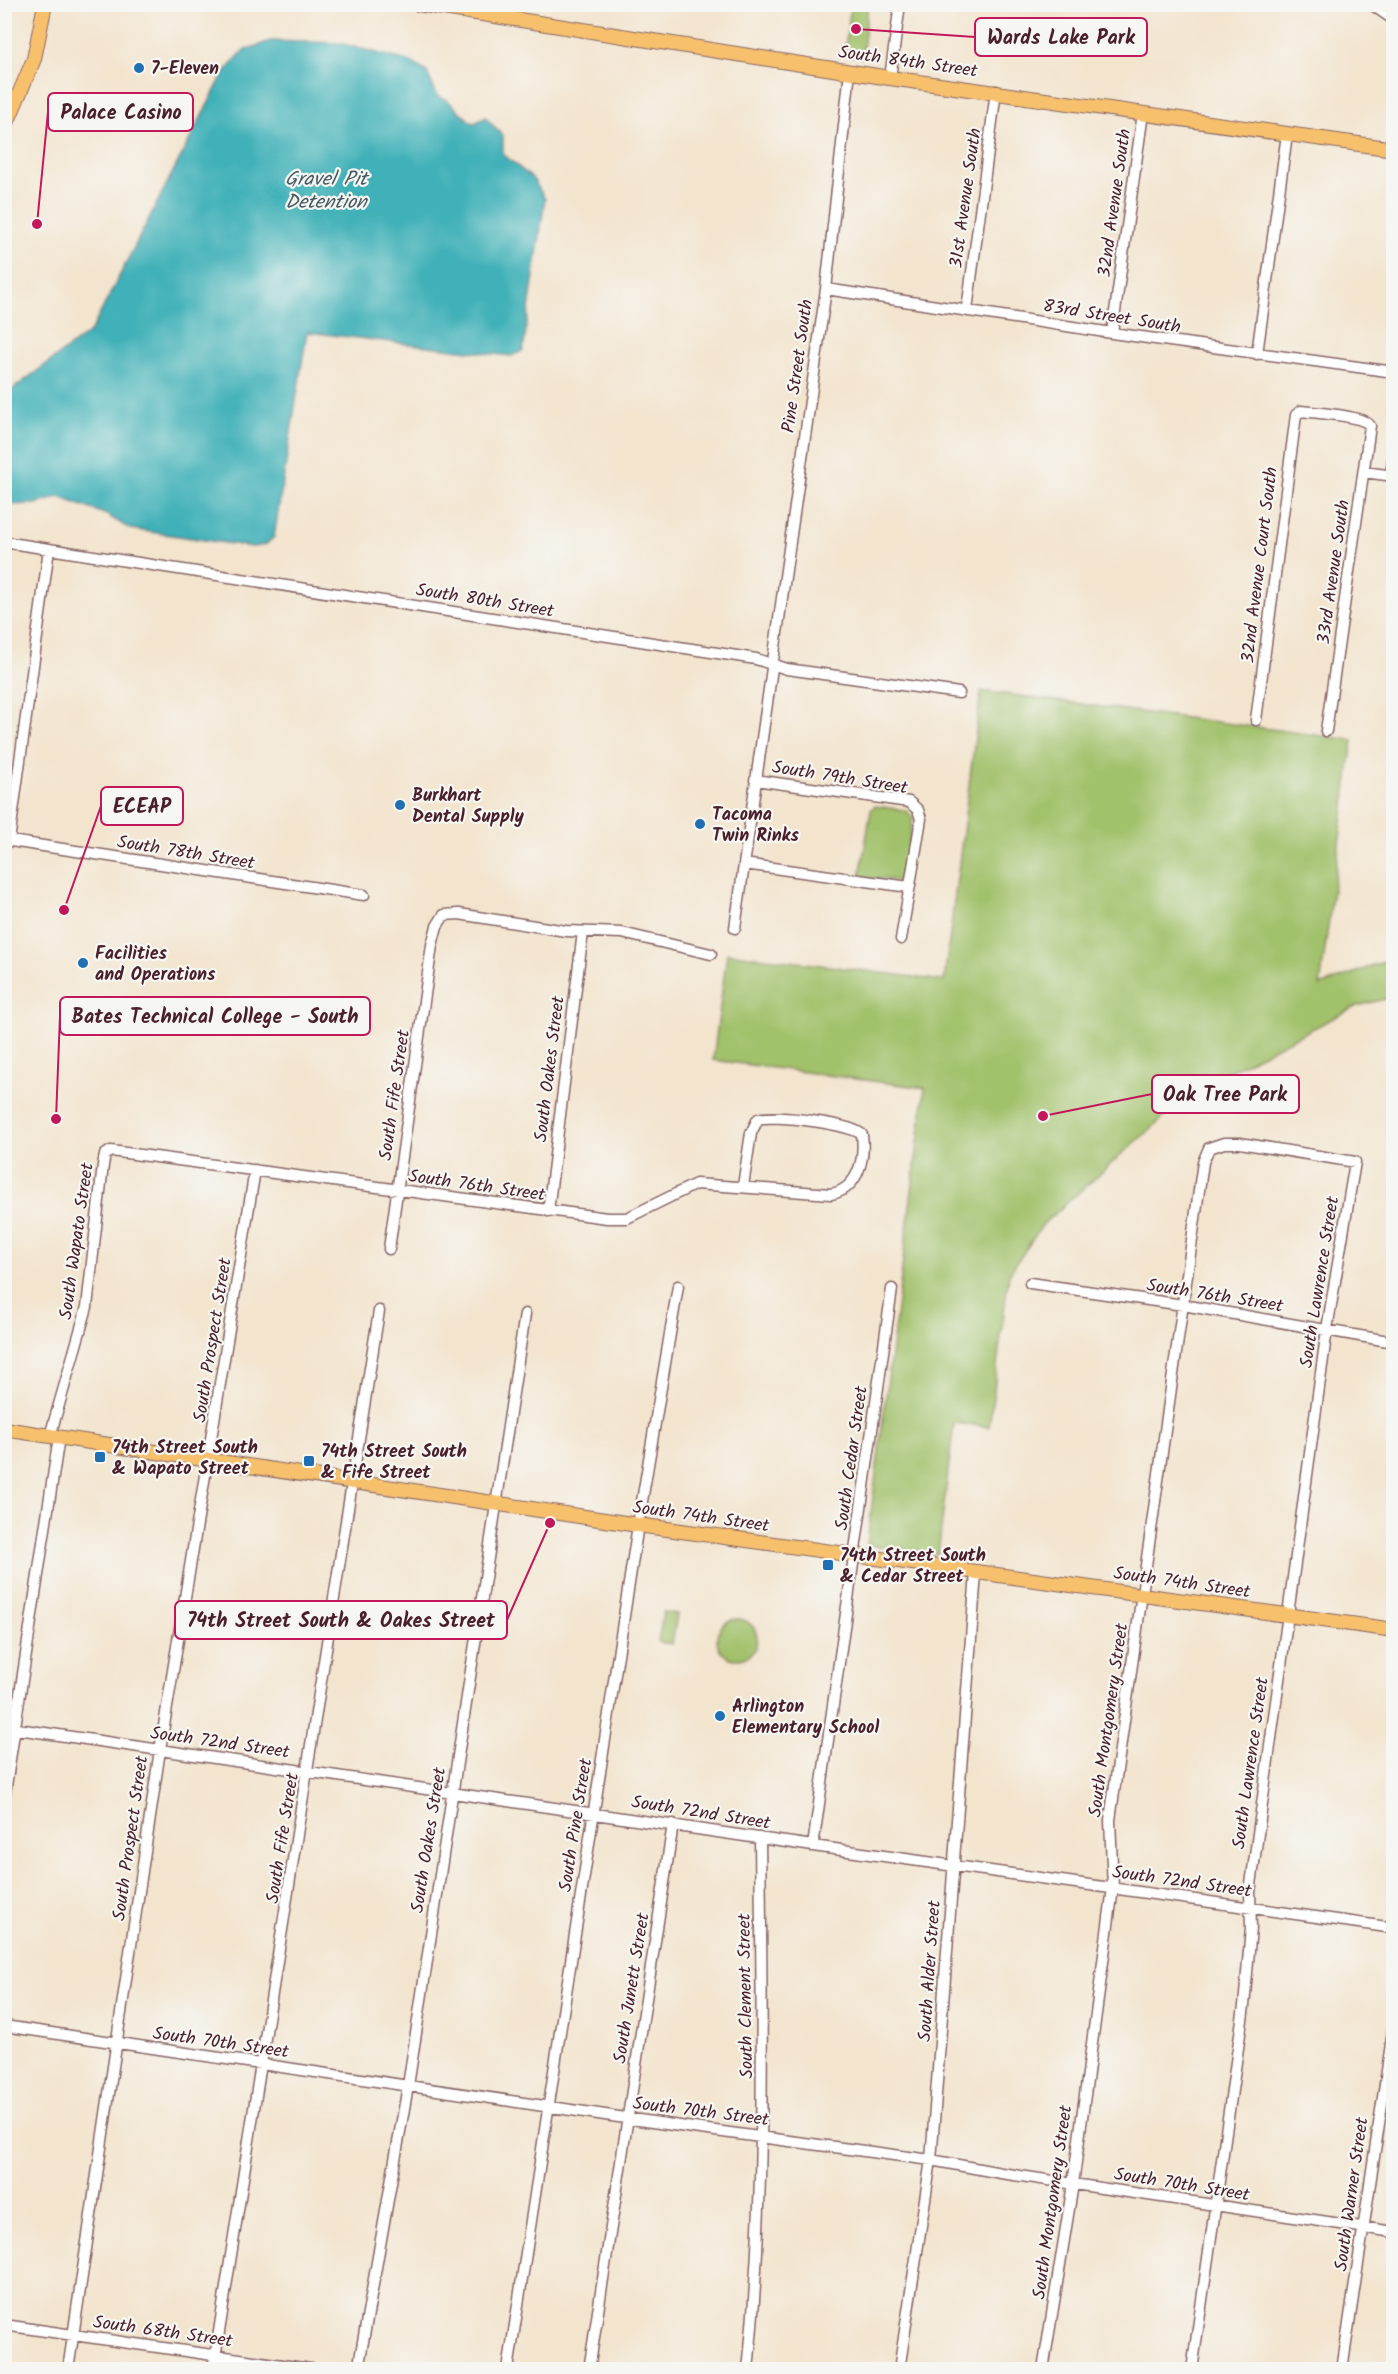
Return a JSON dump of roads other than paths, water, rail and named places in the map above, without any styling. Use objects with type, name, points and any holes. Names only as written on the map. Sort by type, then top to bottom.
[{"type":"main road","points":[[4,130],[34,59],[45,4]]},
{"type":"main road","name":"South 84th Street","points":[[418,4],[890,78],[996,91],[1394,149]]},
{"type":"main road","name":"South 74th Street","points":[[4,1429],[638,1525],[1394,1630]]},
{"type":"street","points":[[890,78],[900,4]]},
{"type":"street","points":[[1275,4],[1298,4]]},
{"type":"street","points":[[1371,4],[1394,20]]},
{"type":"street","name":"Pine Street South","points":[[773,664],[826,289],[850,72]]},
{"type":"street","name":"31st Avenue South","points":[[967,310],[996,91]]},
{"type":"street","name":"32nd Avenue South","points":[[1112,333],[1143,113]]},
{"type":"street","points":[[1257,354],[1287,134]]},
{"type":"street","name":"83rd Street South","points":[[826,289],[1112,333],[1394,372]]},
{"type":"street","name":"33rd Avenue South","points":[[1296,415],[1301,411],[1364,420],[1370,426],[1326,731]]},
{"type":"street","name":"32nd Avenue Court South","points":[[1256,720],[1296,415]]},
{"type":"street","points":[[1364,472],[1392,476],[1394,452]]},
{"type":"street","name":"South 80th Street","points":[[4,542],[756,659],[787,669],[959,693]]},
{"type":"street","points":[[7,841],[49,549]]},
{"type":"street","points":[[735,928],[773,664]]},
{"type":"street","name":"South 79th Street","points":[[755,780],[909,802],[918,810],[921,819],[909,887]]},
{"type":"street","name":"South 78th Street","points":[[7,841],[364,895]]},
{"type":"street","points":[[744,864],[909,887],[901,939]]},
{"type":"street","name":"South Fife Street","points":[[389,1249],[432,945],[439,921],[448,914],[583,932]]},
{"type":"street","points":[[583,932],[622,933],[711,954]]},
{"type":"street","name":"South Oakes Street","points":[[548,1211],[583,932]]},
{"type":"street","name":"South 76th Street","points":[[105,1155],[116,1151],[548,1211],[627,1218],[696,1184],[831,1194],[840,1192],[854,1182],[858,1173],[863,1139],[857,1130],[774,1116],[758,1119],[751,1133],[743,1186]]},
{"type":"street","name":"South Montgomery Street","points":[[1043,2370],[1072,2184],[1113,1888],[1110,1820],[1203,1162],[1209,1148],[1224,1143],[1240,1143],[1355,1162]]},
{"type":"street","name":"South Wapato Street","points":[[4,1799],[10,1728],[55,1436],[87,1307],[105,1155]]},
{"type":"street","name":"South Lawrence Street","points":[[1192,2370],[1244,2006],[1251,1928],[1250,1907],[1287,1615],[1327,1329],[1355,1162]]},
{"type":"street","name":"South Prospect Street","points":[[68,2370],[160,1750],[255,1170]]},
{"type":"street","name":"South 76th Street","points":[[1030,1283],[1183,1305],[1394,1342]]},
{"type":"street","name":"South Pine Street","points":[[508,2370],[638,1525],[678,1286]]},
{"type":"street","name":"South Cedar Street","points":[[813,1846],[892,1289]]},
{"type":"street","name":"South Fife Street","points":[[213,2370],[309,1771],[379,1311]]},
{"type":"street","name":"South Oakes Street","points":[[358,2370],[408,2086],[525,1314]]},
{"type":"street","name":"South Alder Street","points":[[899,2370],[932,2160],[976,1573]]},
{"type":"street","name":"South 72nd Street","points":[[10,1728],[452,1791],[813,1846],[1394,1928]]},
{"type":"street","name":"South Junett Street","points":[[590,2370],[673,1824]]},
{"type":"street","name":"South Clement Street","points":[[748,2370],[757,2272],[763,2137],[760,1838]]},
{"type":"street","name":"South Warner Street","points":[[1342,2370],[1394,2024]]},
{"type":"street","name":"South 70th Street","points":[[4,2026],[628,2119],[932,2160],[1072,2184],[1394,2232]]},
{"type":"street","name":"South 68th Street","points":[[4,2325],[317,2370]]},
{"type":"water","name":"Gravel Pit Detention","points":[[270,41],[340,43],[411,62],[427,72],[437,96],[447,100],[471,122],[475,123],[485,117],[503,136],[503,154],[533,179],[545,199],[523,351],[511,356],[307,332],[274,537],[265,545],[253,547],[130,529],[107,515],[59,497],[36,504],[5,505],[5,395],[91,331],[224,73],[243,51]]},
{"type":"place","name":"Wards Lake Park","points":[[856,29]]},
{"type":"place","name":"7-Eleven","points":[[139,68]]},
{"type":"place","name":"Palace Casino","points":[[37,224]]},
{"type":"place","name":"Burkhart Dental Supply","points":[[400,805]]},
{"type":"place","name":"Tacoma Twin Rinks","points":[[700,824]]},
{"type":"place","name":"ECEAP","points":[[64,910]]},
{"type":"place","name":"Facilities and Operations","points":[[83,963]]},
{"type":"place","name":"Oak Tree Park","points":[[1043,1116]]},
{"type":"place","name":"Bates Technical College - South","points":[[56,1119]]},
{"type":"place","name":"74th Street South & Wapato Street","points":[[100,1457]]},
{"type":"place","name":"74th Street South & Fife Street","points":[[309,1461]]},
{"type":"place","name":"74th Street South & Oakes Street","points":[[550,1523]]},
{"type":"place","name":"74th Street South & Cedar Street","points":[[828,1565]]},
{"type":"place","name":"Arlington Elementary School","points":[[720,1716]]}]
